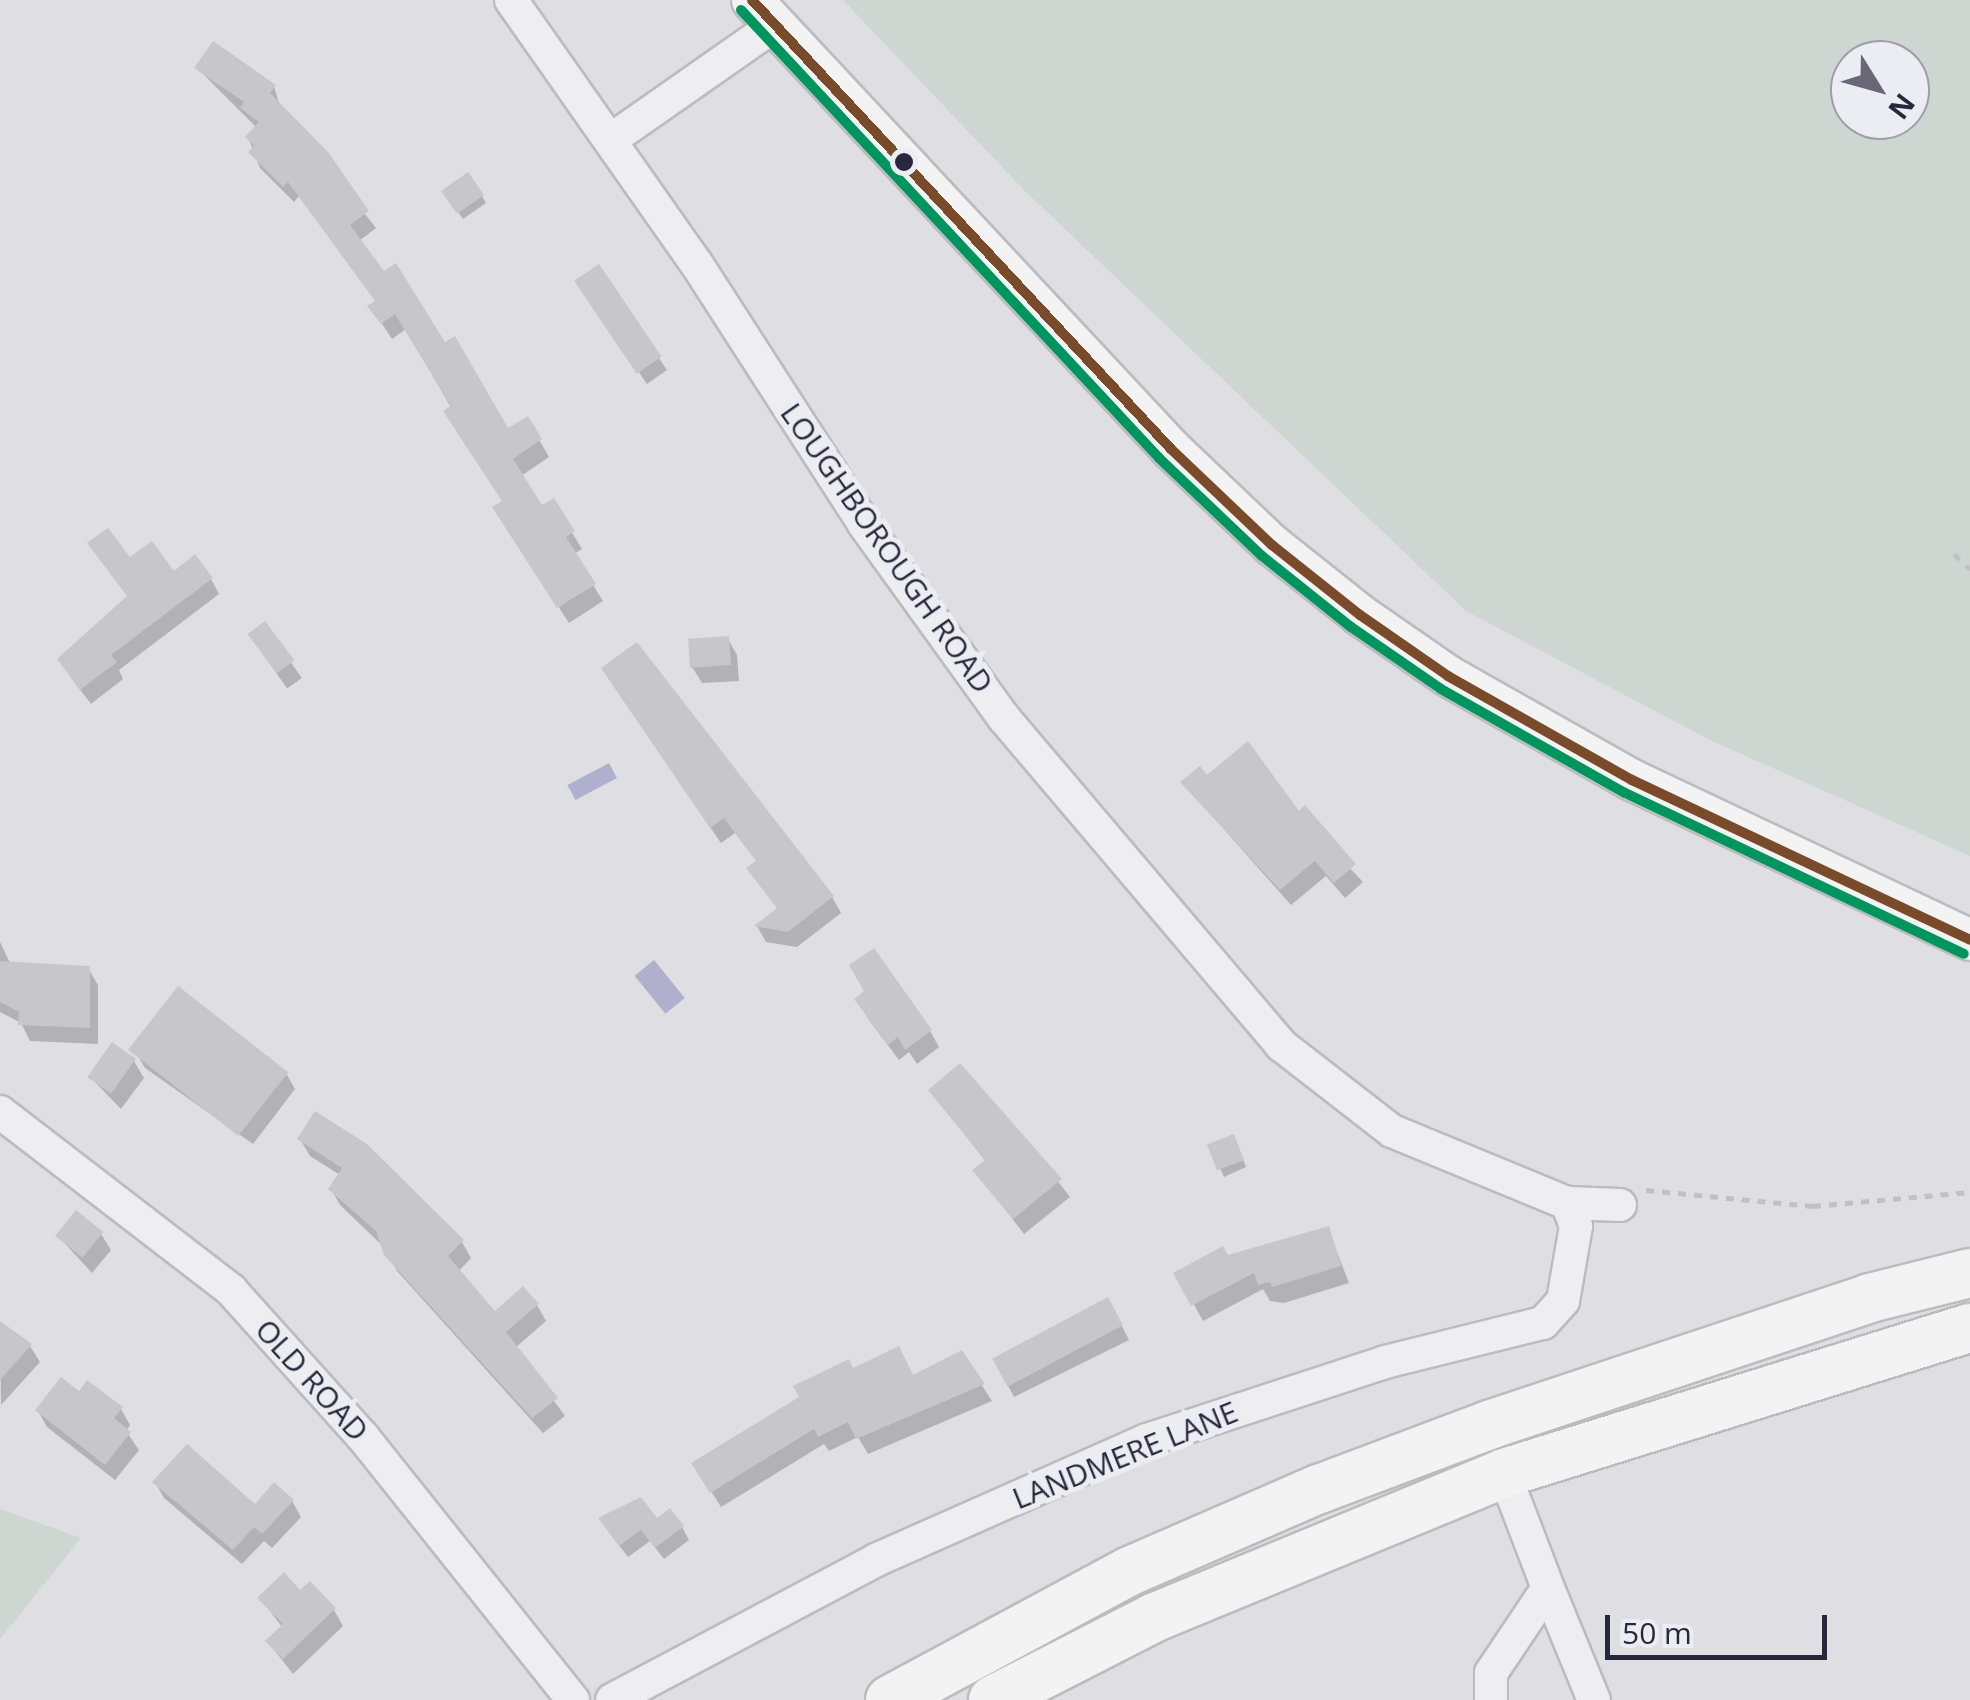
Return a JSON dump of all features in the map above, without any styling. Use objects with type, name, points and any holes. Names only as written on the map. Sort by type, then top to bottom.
[{"type":"highway","points":[[890,1700],[1130,1570],[1319,1490],[1525,1413],[1870,1298],[1970,1272]]},
{"type":"highway","points":[[993,1700],[1152,1618],[1504,1473],[1970,1328]]},
{"type":"main road","points":[[764,12],[1170,448],[1272,545],[1360,615],[1448,676],[1632,780],[1970,940]]},
{"type":"street","name":"LOUGHBOROUGH ROAD","points":[[511,0],[612,139],[864,524],[1004,718],[1302,1066],[1392,1131],[1567,1203]]},
{"type":"street","points":[[612,139],[764,12]]},
{"type":"street","name":"OLD ROAD","points":[[0,1112],[231,1290],[363,1437],[572,1700]]},
{"type":"street","points":[[1567,1203],[1632,1198]]},
{"type":"street","name":"LANDMERE LANE","points":[[612,1700],[876,1560],[1147,1440],[1385,1362],[1543,1323],[1563,1301],[1576,1226],[1567,1203]]},
{"type":"street","points":[[1504,1473],[1594,1700]]},
{"type":"street","points":[[1491,1700],[1491,1672],[1548,1588]]},
{"type":"path","points":[[1954,554],[1970,569]]},
{"type":"path","points":[[1632,1198],[1813,1206],[1970,1192]]},
{"type":"shaded area","points":[[843,0],[1970,0],[1970,856],[1710,740],[1466,611],[1024,190]]},
{"type":"shaded area","points":[[0,1509],[81,1538],[0,1639]]},
{"type":"water","points":[[609,763],[617,778],[575,800],[568,785]]},
{"type":"water","points":[[654,960],[685,998],[665,1014],[635,976]]},
{"type":"building","points":[[213,41],[276,85],[270,93],[328,152],[369,211],[350,225],[384,271],[396,263],[445,342],[455,336],[508,428],[528,416],[542,439],[513,459],[542,505],[554,498],[575,531],[566,537],[596,584],[557,608],[492,507],[502,501],[443,411],[451,406],[395,314],[381,324],[367,306],[375,301],[288,182],[283,187],[248,152],[254,146],[245,137],[259,122],[240,108],[244,102],[194,68]]},
{"type":"building","points":[[468,172],[484,195],[457,214],[441,191]]},
{"type":"building","points":[[599,264],[662,357],[637,374],[574,281]]},
{"type":"building","points":[[108,528],[130,557],[152,541],[174,571],[195,554],[213,578],[111,655],[117,662],[80,690],[57,659],[127,596],[87,543]]},
{"type":"building","points":[[265,621],[294,660],[277,673],[247,634]]},
{"type":"building","points":[[729,636],[731,665],[690,668],[688,639]]},
{"type":"building","points":[[637,642],[834,896],[788,932],[754,926],[777,908],[746,868],[756,861],[724,818],[710,828],[601,668]]},
{"type":"building","points":[[1248,741],[1299,811],[1305,805],[1356,864],[1334,883],[1315,861],[1280,890],[1180,782],[1200,766],[1207,775]]},
{"type":"building","points":[[874,948],[932,1030],[905,1050],[898,1037],[888,1045],[854,999],[864,991],[849,965]]},
{"type":"building","points":[[0,961],[90,966],[90,1028],[18,1025],[19,1012],[0,1002]]},
{"type":"building","points":[[178,986],[288,1072],[238,1136],[128,1050]]},
{"type":"building","points":[[112,1042],[136,1059],[111,1094],[87,1077]]},
{"type":"building","points":[[960,1063],[1062,1179],[1013,1219],[972,1170],[985,1160],[928,1090]]},
{"type":"building","points":[[315,1111],[367,1144],[464,1240],[448,1256],[495,1311],[523,1286],[539,1304],[506,1332],[558,1398],[532,1418],[384,1255],[376,1231],[328,1189],[342,1168],[297,1139]]},
{"type":"building","points":[[1234,1134],[1244,1160],[1217,1171],[1207,1144]]},
{"type":"building","points":[[76,1210],[103,1232],[82,1258],[55,1236]]},
{"type":"building","points":[[1329,1226],[1341,1266],[1272,1287],[1270,1282],[1258,1285],[1254,1273],[1191,1306],[1173,1273],[1223,1246],[1228,1255]]},
{"type":"building","points":[[1108,1297],[1123,1325],[1007,1387],[992,1359]]},
{"type":"building","points":[[0,1321],[32,1344],[0,1380]]},
{"type":"building","points":[[899,1346],[913,1375],[962,1350],[985,1384],[856,1439],[848,1422],[818,1437],[814,1429],[710,1493],[691,1463],[799,1397],[793,1386],[849,1359],[853,1368]]},
{"type":"building","points":[[61,1377],[79,1391],[87,1380],[123,1407],[114,1418],[131,1432],[105,1465],[35,1410]]},
{"type":"building","points":[[187,1444],[255,1504],[274,1482],[294,1500],[262,1534],[254,1527],[233,1550],[152,1482]]},
{"type":"building","points":[[641,1497],[657,1518],[670,1508],[684,1526],[655,1548],[641,1530],[619,1546],[598,1518]]},
{"type":"building","points":[[284,1572],[300,1590],[310,1581],[336,1608],[283,1659],[265,1641],[283,1624],[257,1598]]},
{"type":"transit line","points":[[752,0],[1170,448],[1272,545],[1360,615],[1448,676],[1632,780],[1970,940]]},
{"type":"transit line","points":[[741,10],[1159,458],[1262,556],[1351,627],[1441,689],[1625,793],[1964,954]]}]
